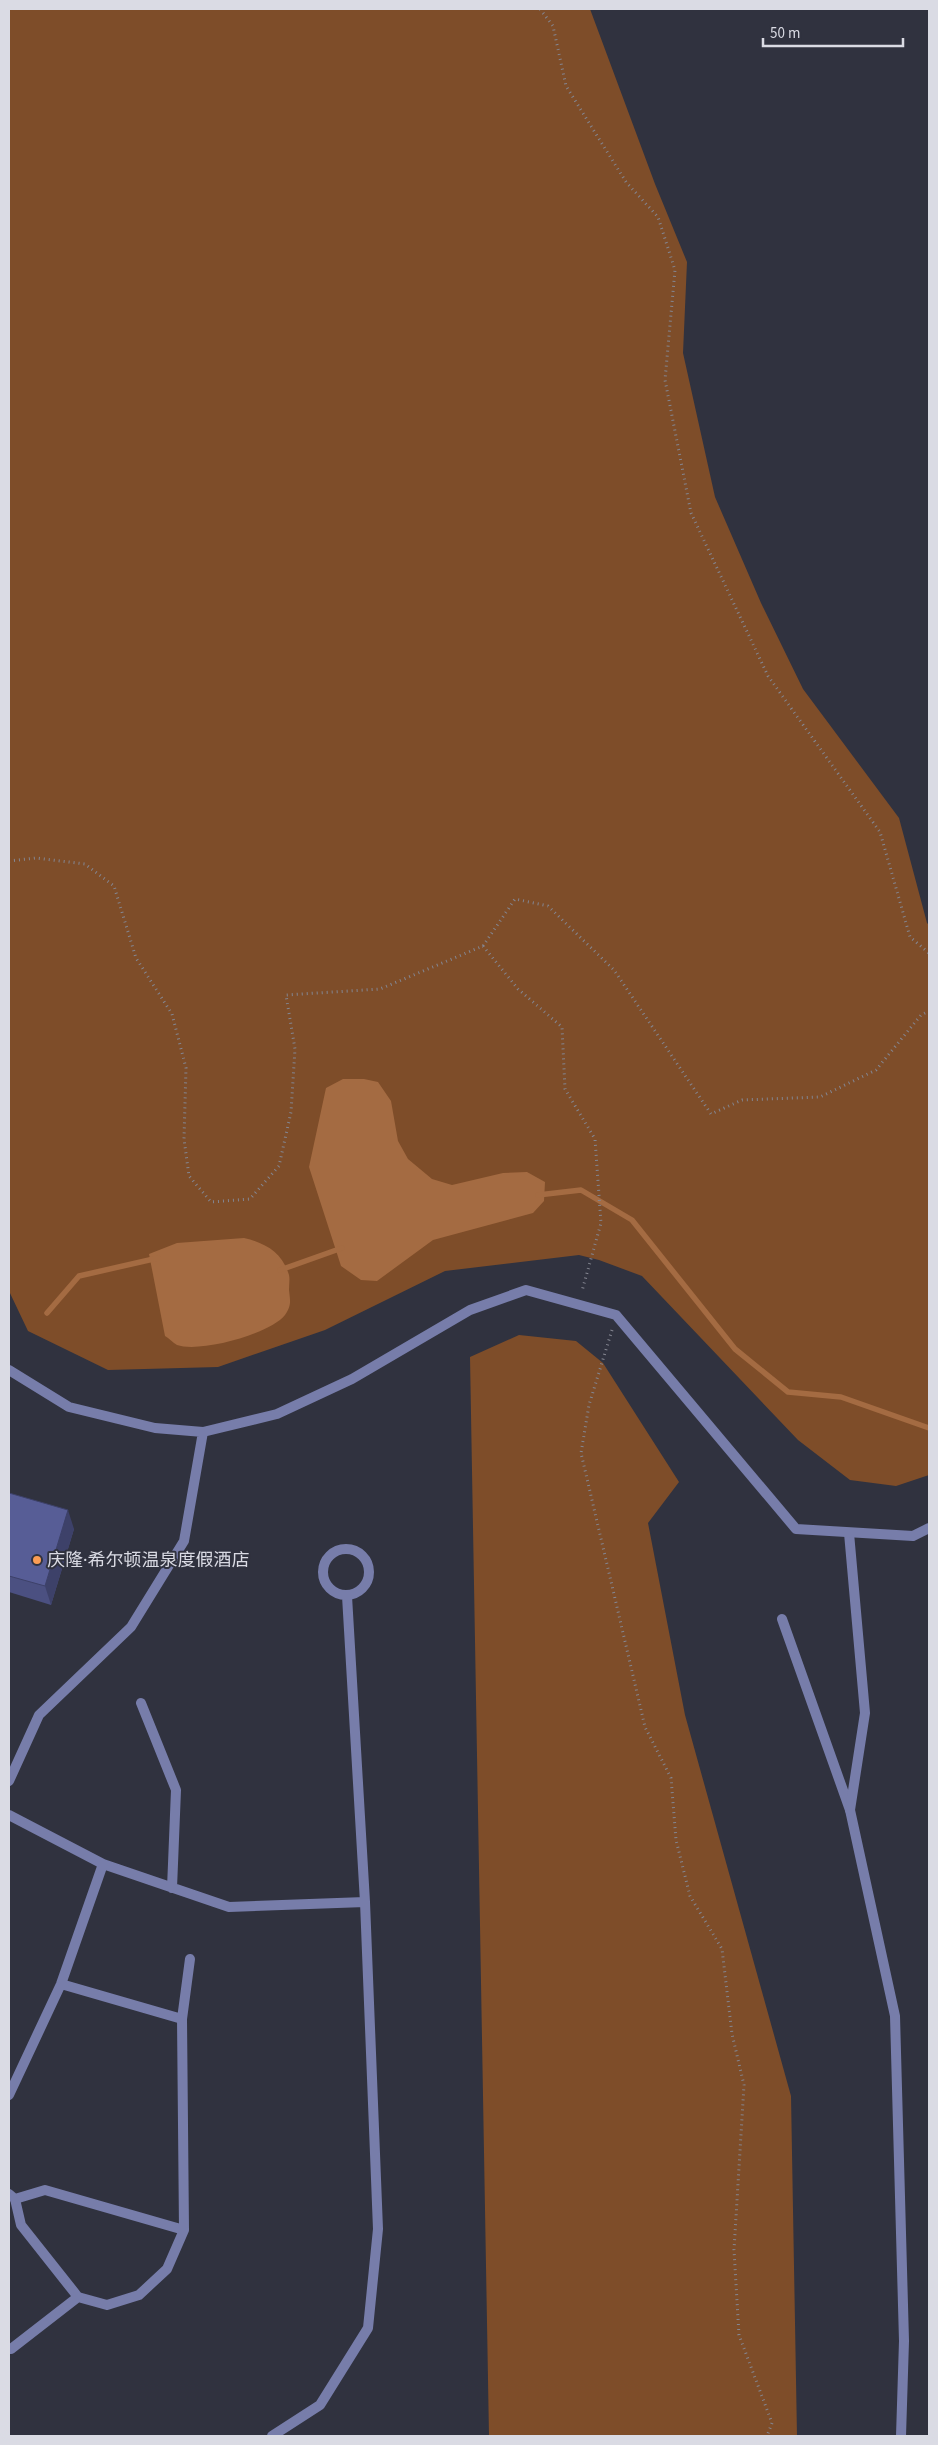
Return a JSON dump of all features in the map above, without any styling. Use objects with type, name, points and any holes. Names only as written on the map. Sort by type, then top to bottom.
[{"type":"street","points":[[9,1370],[69,1406],[155,1428],[203,1432],[277,1414],[352,1379],[470,1310],[526,1290],[616,1315],[796,1529],[913,1536],[929,1528]]},
{"type":"street","points":[[9,1781],[39,1714],[131,1627],[184,1541],[203,1432]]},
{"type":"street","points":[[849,1532],[865,1713],[850,1810]]},
{"type":"street","points":[[342,1549],[357,1551],[363,1556],[370,1570],[366,1585],[354,1594],[346,1596],[332,1591],[327,1585],[323,1571],[328,1557],[342,1549]]},
{"type":"street","points":[[272,2436],[320,2405],[368,2328],[378,2229],[365,1902],[346,1596]]},
{"type":"street","points":[[782,1619],[850,1810],[895,2016],[904,2341],[901,2436]]},
{"type":"street","points":[[141,1703],[176,1790],[172,1888]]},
{"type":"street","points":[[9,1815],[103,1864],[229,1907],[365,1902]]},
{"type":"street","points":[[9,2095],[61,1984],[103,1864]]},
{"type":"street","points":[[184,2230],[45,2190],[12,2196],[22,2225],[78,2297],[107,2305],[139,2295],[167,2269],[184,2230],[182,2019],[190,1959]]},
{"type":"street","points":[[61,1984],[182,2019]]},
{"type":"street","points":[[10,2349],[78,2297]]},
{"type":"path","points":[[540,9],[553,26],[566,86],[626,182],[658,218],[676,270],[665,380],[691,513],[768,676],[880,832],[910,937],[929,952]]},
{"type":"path","points":[[9,860],[36,858],[85,864],[114,886],[136,958],[172,1014],[186,1068],[184,1139],[189,1176],[211,1202],[250,1199],[279,1166],[291,1112],[295,1049],[286,995],[380,989],[483,946],[515,899],[548,906],[614,970],[711,1114],[742,1100],[820,1097],[876,1070],[921,1015],[929,1011]]},
{"type":"path","points":[[483,946],[518,989],[562,1027],[564,1089],[596,1139],[601,1223],[579,1305]]},
{"type":"path","points":[[616,1315],[589,1405],[581,1453],[645,1727],[670,1778],[676,1840],[690,1896],[722,1950],[732,2034],[744,2085],[734,2250],[739,2335],[772,2423],[767,2436]]},
{"type":"shaded area","points":[[9,9],[590,9],[655,184],[687,262],[683,353],[715,497],[761,603],[803,689],[899,818],[929,925],[929,1475],[896,1486],[850,1480],[798,1440],[642,1276],[599,1260],[579,1255],[445,1271],[325,1330],[218,1367],[108,1370],[28,1331],[9,1291]]},
{"type":"shaded area","points":[[343,1079],[364,1079],[378,1082],[391,1101],[398,1141],[408,1159],[432,1179],[452,1185],[503,1173],[527,1172],[545,1182],[544,1201],[533,1213],[433,1240],[377,1281],[361,1280],[341,1266],[309,1167],[326,1088]]},
{"type":"shaded area","points":[[244,1238],[272,1250],[286,1267],[289,1277],[290,1302],[285,1315],[265,1329],[234,1340],[188,1347],[175,1344],[165,1336],[149,1254],[177,1243]]},
{"type":"shaded area","points":[[519,1335],[576,1341],[603,1363],[679,1482],[648,1523],[685,1715],[791,2096],[797,2436],[489,2436],[470,1357]]},
{"type":"building","name":"庆隆·希尔顿温泉度假酒店","points":[[9,1493],[68,1510],[45,1586],[9,1576]]},
{"type":"waterway","points":[[538,1195],[581,1190],[632,1220],[735,1349],[788,1392],[841,1397],[929,1428]]},
{"type":"waterway","points":[[280,1270],[342,1248]]},
{"type":"waterway","points":[[47,1313],[79,1276],[158,1258]]},
{"type":"place","name":"庆隆·希尔顿温泉度假酒店","points":[[37,1560]]}]
